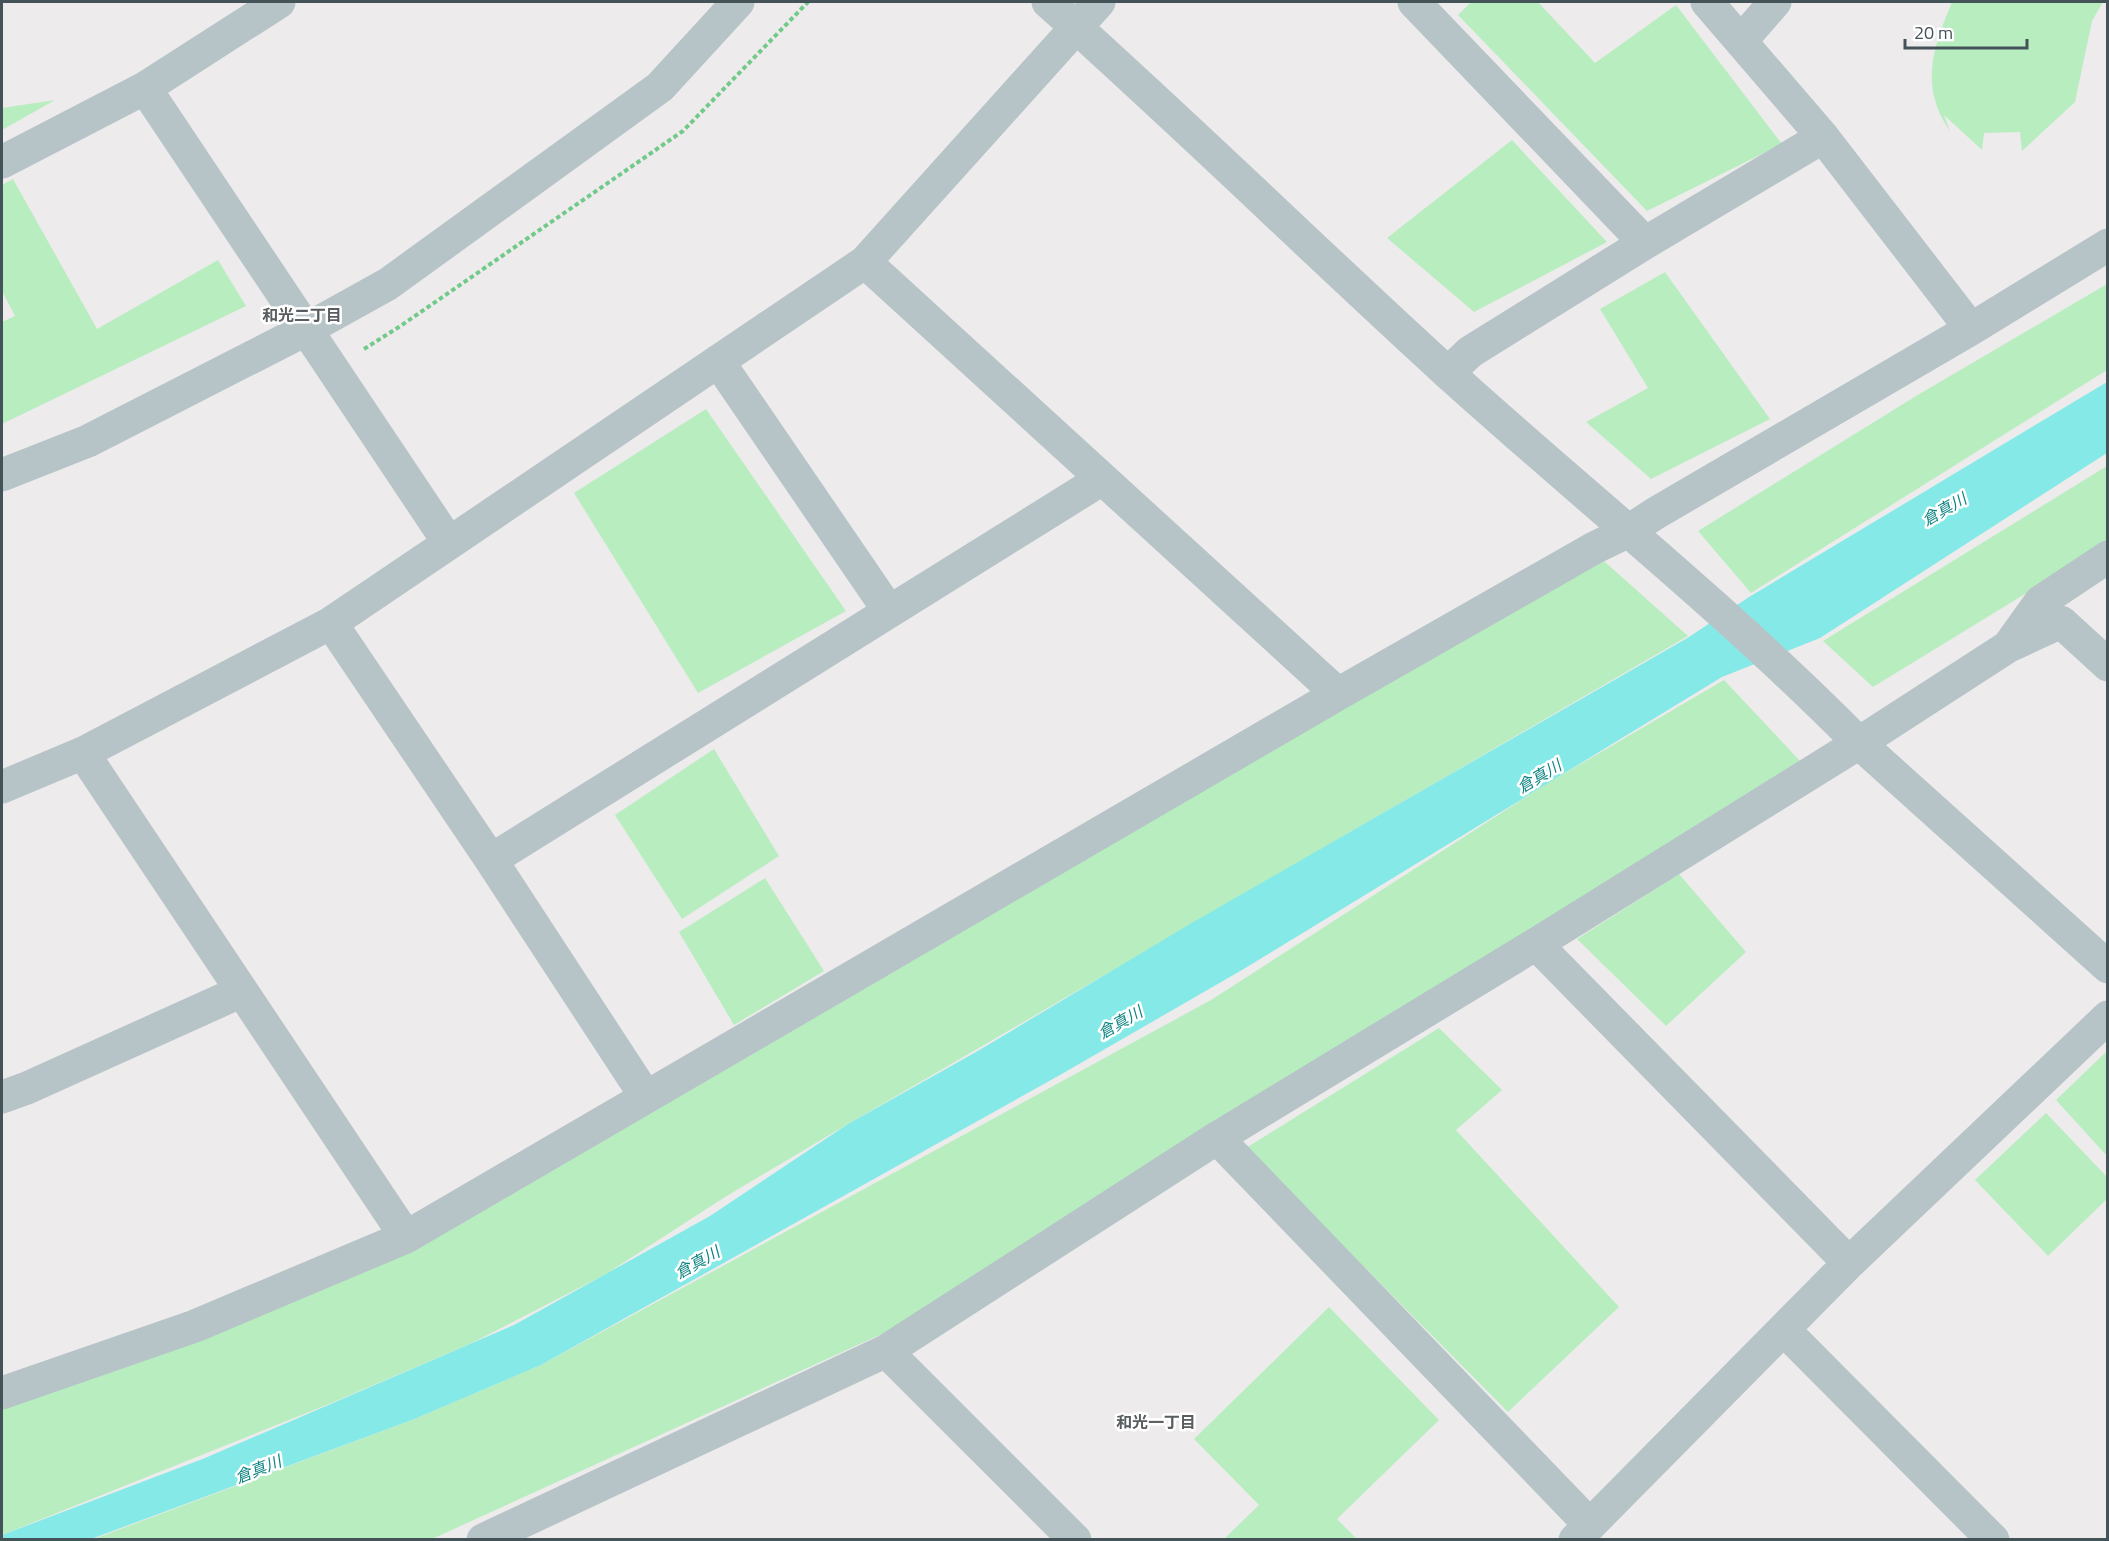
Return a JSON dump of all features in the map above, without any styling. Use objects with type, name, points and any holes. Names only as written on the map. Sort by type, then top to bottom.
[{"type":"street","points":[[2,162],[145,88],[279,2]]},
{"type":"street","points":[[2,475],[88,441],[307,329],[388,284],[660,87],[738,2]]},
{"type":"street","points":[[1048,2],[1448,373],[1659,558],[1859,743],[2108,967]]},
{"type":"street","points":[[2,787],[83,753],[331,622],[865,262],[1099,2]]},
{"type":"street","points":[[1414,2],[1645,243]]},
{"type":"street","points":[[1707,2],[1823,137],[1971,329]]},
{"type":"street","points":[[1741,41],[1775,2]]},
{"type":"street","points":[[145,88],[449,543]]},
{"type":"street","points":[[1448,373],[1470,352],[1645,243],[1823,137]]},
{"type":"street","points":[[2,1393],[195,1326],[406,1237],[1338,694],[1594,548],[1627,532],[1971,329],[2108,245]]},
{"type":"street","points":[[865,262],[1338,694]]},
{"type":"street","points":[[718,362],[889,611]]},
{"type":"street","points":[[491,860],[1102,479]]},
{"type":"street","points":[[2009,646],[2040,602],[2108,557]]},
{"type":"street","points":[[331,622],[646,1096]]},
{"type":"street","points":[[483,1539],[886,1351],[1217,1138],[1536,944],[1859,743],[2009,646],[2061,622],[2108,665]]},
{"type":"street","points":[[83,753],[406,1237]]},
{"type":"street","points":[[1536,944],[1849,1263]]},
{"type":"street","points":[[2,1096],[27,1088],[242,991]]},
{"type":"street","points":[[1217,1138],[1583,1532],[1849,1263],[2108,1017]]},
{"type":"street","points":[[1784,1330],[1993,1539]]},
{"type":"street","points":[[886,1351],[1075,1539]]},
{"type":"path","points":[[333,368],[402,325],[683,131],[808,2]]},
{"type":"green space","points":[[1471,2],[1538,2],[1595,63],[1676,5],[1782,144],[1647,211],[1458,15]]},
{"type":"green space","points":[[1952,2],[2103,2],[2092,21],[2075,102],[2022,151],[2020,132],[1984,133],[1982,150],[1944,115],[1950,131],[1940,115],[1932,83],[1932,67],[1939,35]]},
{"type":"green space","points":[[55,100],[2,130],[2,108]]},
{"type":"green space","points":[[1512,140],[1607,242],[1474,312],[1387,238]]},
{"type":"green space","points":[[13,179],[97,329],[218,260],[246,306],[2,424],[2,322],[15,316],[2,291],[2,185]]},
{"type":"green space","points":[[1665,272],[1770,419],[1651,479],[1586,422],[1648,388],[1600,309]]},
{"type":"green space","points":[[2107,284],[2107,370],[1751,593],[1698,531],[1916,396]]},
{"type":"green space","points":[[706,409],[846,611],[698,693],[574,493]]},
{"type":"green space","points":[[2107,466],[2107,544],[1873,687],[1823,641]]},
{"type":"green space","points":[[1596,554],[1688,636],[848,1124],[725,1197],[606,1274],[472,1343],[329,1404],[2,1535],[2,1392],[432,1233]]},
{"type":"green space","points":[[1724,680],[1802,763],[884,1333],[432,1539],[91,1540],[412,1420],[541,1365],[1211,1000],[1543,786]]},
{"type":"green space","points":[[714,749],[779,856],[682,919],[615,815]]},
{"type":"green space","points":[[1679,874],[1746,952],[1666,1026],[1577,939]]},
{"type":"green space","points":[[765,878],[824,971],[734,1025],[679,932]]},
{"type":"green space","points":[[1439,1028],[1502,1090],[1456,1130],[1619,1307],[1508,1412],[1246,1148]]},
{"type":"green space","points":[[2107,1051],[2107,1156],[2056,1100]]},
{"type":"green space","points":[[2046,1113],[2108,1178],[2107,1199],[2048,1256],[1975,1180]]},
{"type":"green space","points":[[1329,1307],[1439,1420],[1337,1519],[1357,1539],[1224,1539],[1259,1505],[1194,1439]]},
{"type":"water","name":"倉真川","points":[[2107,382],[2107,453],[1820,638],[1722,677],[1242,970],[1060,1075],[541,1365],[412,1420],[91,1539],[2,1540],[2,1535],[205,1458],[514,1325],[710,1216],[848,1124],[976,1052],[1190,924],[1689,637],[1749,597]]},
{"type":"district","name":"和光二丁目","points":[[302,315]]},
{"type":"district","name":"和光一丁目","points":[[1156,1422]]}]
